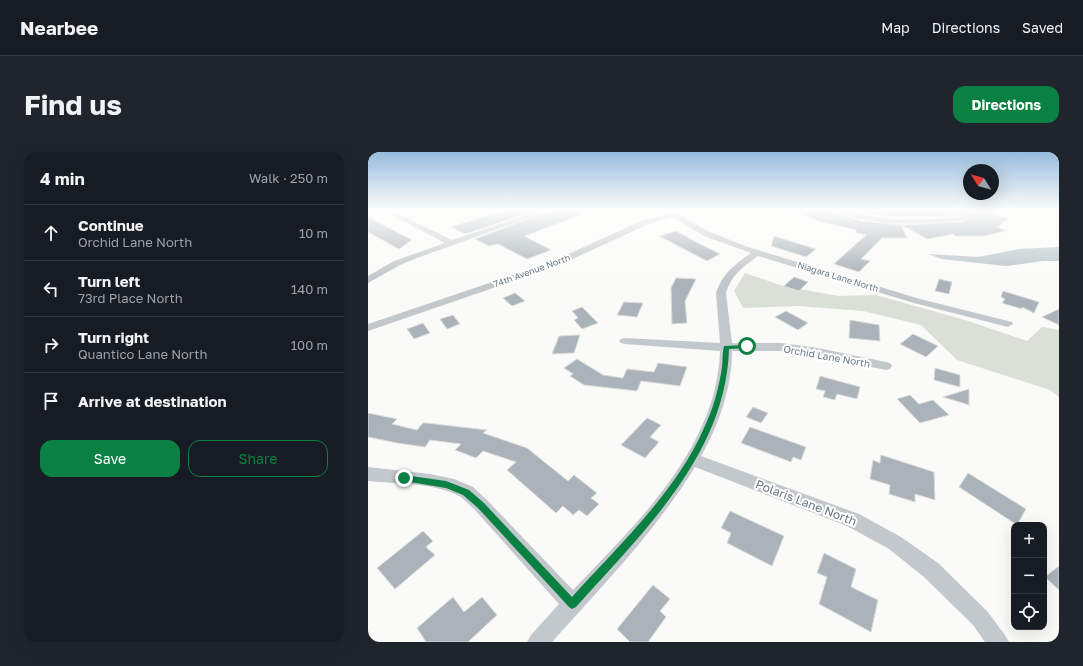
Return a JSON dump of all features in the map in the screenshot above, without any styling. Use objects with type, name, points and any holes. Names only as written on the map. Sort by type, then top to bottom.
[{"type":"street","points":[[431,233],[451,243]]},
{"type":"street","points":[[368,280],[397,263],[481,233]]},
{"type":"street","name":"74th Avenue North","points":[[368,328],[554,264],[622,233]]},
{"type":"street","name":"Niagara Lane North","points":[[706,233],[717,239],[757,253],[917,301],[1008,324]]},
{"type":"street","points":[[538,642],[654,513],[692,459],[708,428],[719,396],[725,367],[726,347],[721,299],[722,286],[736,268],[757,253]]},
{"type":"street","name":"Orchid Lane North","points":[[625,341],[726,347],[781,347],[818,352],[886,366]]},
{"type":"street","name":"Polaris Lane North","points":[[692,459],[853,520],[894,543],[930,570],[980,618],[998,642]]},
{"type":"street","points":[[368,474],[425,480],[446,484],[466,492],[481,505],[572,604]]},
{"type":"shaded area","points":[[1059,247],[1059,261],[1043,261],[1006,266],[942,259],[928,254],[978,257],[1019,249]]},
{"type":"shaded area","points":[[745,273],[783,286],[838,296],[876,295],[968,321],[1027,341],[1042,327],[1059,330],[1059,397],[1050,390],[957,360],[921,325],[863,311],[798,306],[743,308],[734,291]]},
{"type":"building","points":[[370,233],[398,233],[412,240],[399,249]]},
{"type":"building","points":[[491,233],[532,233],[524,236],[551,250],[527,259],[498,244],[489,246],[475,239]]},
{"type":"building","points":[[670,233],[679,233],[720,254],[707,261],[659,236]]},
{"type":"building","points":[[858,233],[905,233],[907,238],[882,238],[861,259],[870,261],[859,272],[834,264],[866,235]]},
{"type":"building","points":[[916,233],[997,233],[983,236],[955,236],[953,234],[927,239]]},
{"type":"building","points":[[774,236],[816,249],[806,257],[771,246]]},
{"type":"building","points":[[794,277],[808,282],[799,291],[784,286]]},
{"type":"building","points":[[676,278],[696,279],[685,301],[687,323],[672,324],[671,288]]},
{"type":"building","points":[[939,279],[952,282],[949,294],[935,291]]},
{"type":"building","points":[[1003,291],[1039,302],[1034,313],[1022,307],[1022,309],[1002,303],[1005,299],[1001,297]]},
{"type":"building","points":[[515,293],[525,301],[512,306],[503,298]]},
{"type":"building","points":[[624,302],[643,303],[637,317],[617,315]]},
{"type":"building","points":[[582,307],[598,323],[582,329],[574,320],[578,318],[572,311]]},
{"type":"building","points":[[1059,309],[1059,325],[1042,317]]},
{"type":"building","points":[[786,311],[808,323],[798,330],[775,317]]},
{"type":"building","points":[[453,315],[460,324],[447,329],[440,319]]},
{"type":"building","points":[[850,320],[879,325],[880,341],[849,338]]},
{"type":"building","points":[[423,323],[430,333],[414,339],[407,329]]},
{"type":"building","points":[[913,334],[938,346],[926,357],[900,344]]},
{"type":"building","points":[[580,335],[574,353],[552,354],[559,336]]},
{"type":"building","points":[[577,359],[603,375],[623,378],[627,369],[654,372],[658,363],[687,367],[680,386],[641,381],[637,391],[584,385],[570,376],[573,374],[564,368]]},
{"type":"building","points":[[935,368],[960,375],[960,387],[934,380]]},
{"type":"building","points":[[820,376],[860,387],[857,399],[837,394],[835,400],[823,397],[825,391],[816,389]]},
{"type":"building","points":[[969,389],[969,405],[943,397]]},
{"type":"building","points":[[910,395],[919,404],[933,400],[949,415],[920,423],[897,399]]},
{"type":"building","points":[[753,407],[768,413],[761,423],[746,417]]},
{"type":"building","points":[[368,413],[397,419],[392,424],[417,430],[423,423],[426,423],[487,430],[483,433],[527,448],[568,481],[574,475],[597,493],[591,498],[599,504],[587,516],[579,510],[573,515],[563,506],[556,513],[507,470],[516,462],[483,451],[476,458],[455,450],[461,444],[430,440],[425,447],[368,437]]},
{"type":"building","points":[[647,418],[661,425],[650,437],[659,442],[645,458],[621,445]]},
{"type":"building","points":[[750,427],[806,447],[801,460],[793,457],[791,462],[741,443]]},
{"type":"building","points":[[881,455],[934,472],[935,500],[915,494],[915,502],[889,494],[890,485],[870,479],[873,460],[880,463]]},
{"type":"building","points":[[968,473],[1026,509],[1019,522],[1012,522],[959,487]]},
{"type":"building","points":[[730,511],[784,536],[772,566],[727,543],[731,533],[721,528]]},
{"type":"building","points":[[423,531],[433,541],[426,547],[435,555],[395,589],[377,568]]},
{"type":"building","points":[[824,553],[856,569],[851,587],[878,600],[871,632],[819,604],[827,577],[817,573]]},
{"type":"building","points":[[1059,566],[1059,590],[1047,579],[1047,575]]},
{"type":"building","points":[[653,585],[670,599],[660,611],[666,617],[648,642],[630,642],[617,629]]},
{"type":"building","points":[[453,597],[464,612],[482,597],[497,615],[468,642],[426,642],[417,628]]},
{"type":"route","points":[[404,478],[446,484],[466,492],[481,505],[572,604],[619,554],[654,513],[692,459],[708,428],[719,396],[725,367],[726,347],[747,346]]}]
